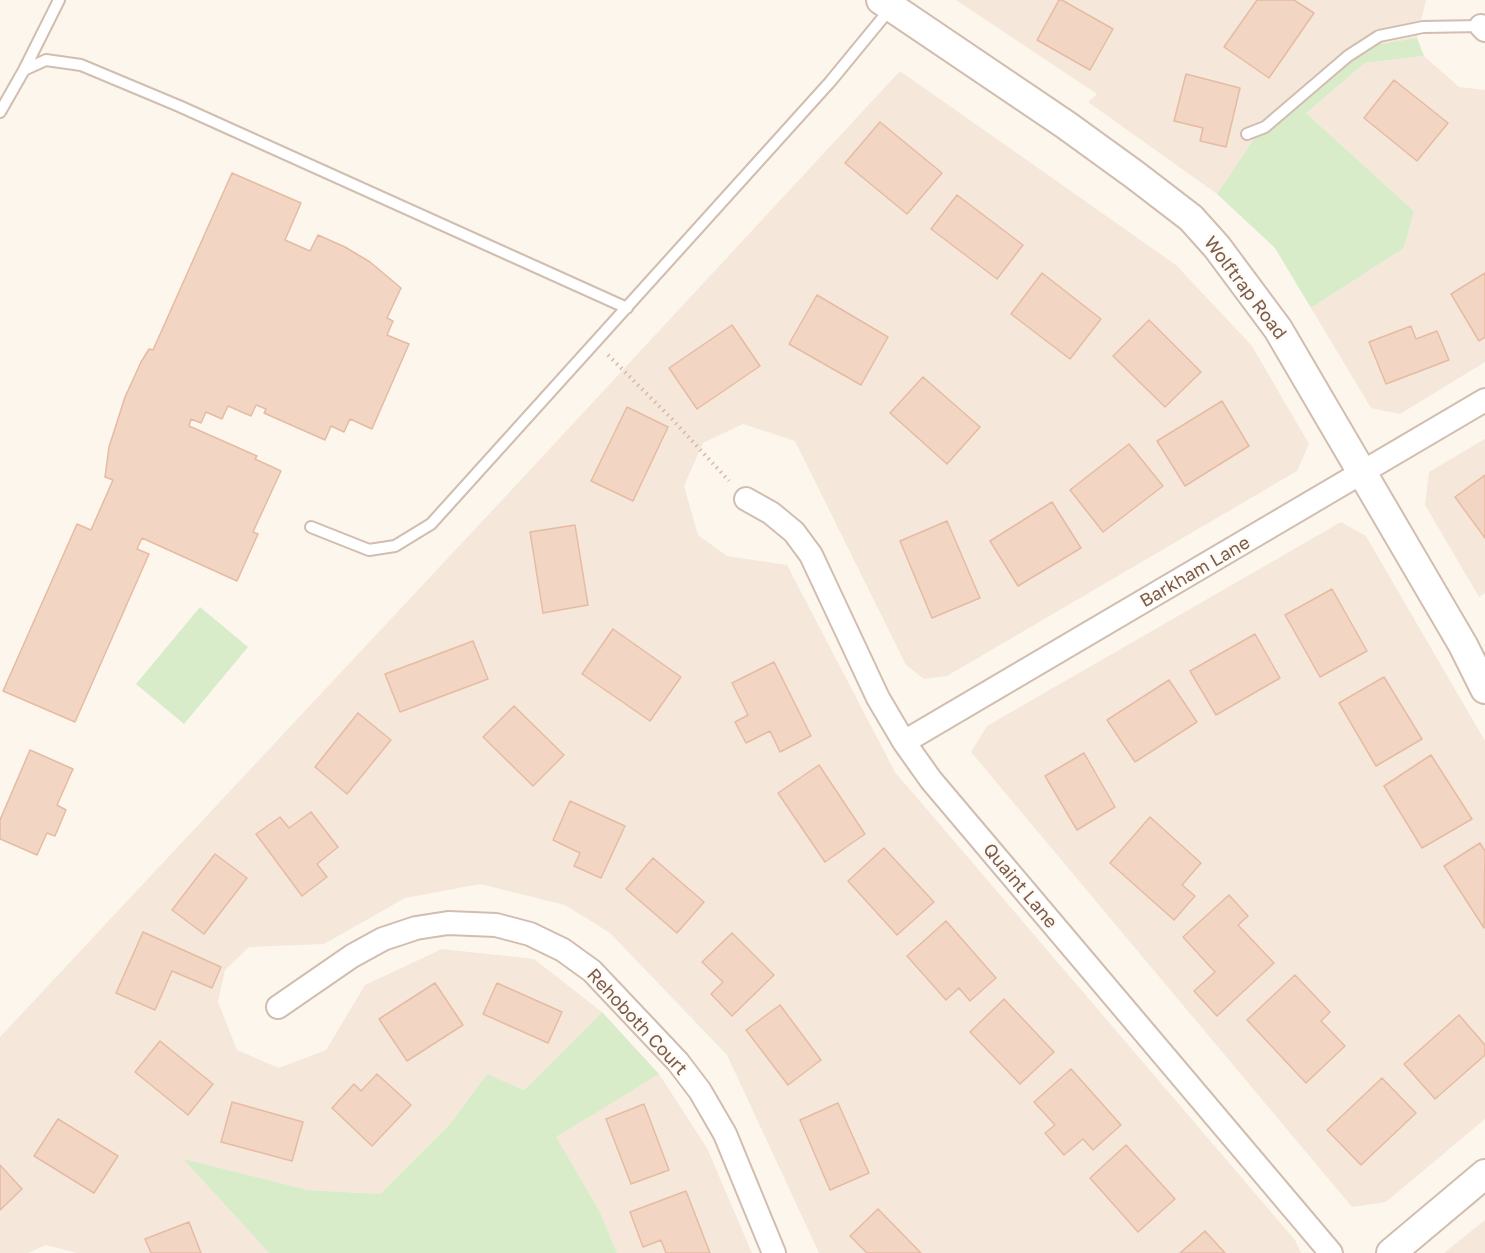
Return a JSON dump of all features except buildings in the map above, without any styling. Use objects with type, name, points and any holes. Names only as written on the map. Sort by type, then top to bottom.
[{"type":"street","name":"Wolftrap Road","points":[[886,4],[1066,125],[1191,219],[1217,247],[1278,329],[1463,645],[1485,688]]},
{"type":"street","name":"Barkham Lane","points":[[904,742],[1485,400]]},
{"type":"street","name":"Quaint Lane","points":[[746,499],[771,513],[794,532],[811,555],[878,698],[904,742],[931,780],[1331,1253]]},
{"type":"street","name":"Rehoboth Court","points":[[278,1007],[352,956],[383,939],[416,928],[455,923],[496,925],[531,934],[563,950],[592,970],[678,1062],[700,1091],[725,1134],[774,1253]]},
{"type":"street","points":[[1391,1253],[1485,1174]]},
{"type":"lane","points":[[0,112],[24,70],[58,0]]},
{"type":"lane","points":[[311,527],[369,550],[395,546],[431,524],[830,81],[886,4]]},
{"type":"lane","points":[[1247,134],[1265,127],[1348,56],[1379,36],[1423,27],[1483,28]]},
{"type":"lane","points":[[24,70],[46,60],[81,65],[178,106],[627,308]]},
{"type":"path","points":[[605,352],[672,419],[746,499]]},
{"type":"shaded area","points":[[956,0],[1426,0],[1417,38],[1360,47],[1261,128],[1217,194],[1088,102],[1097,94]]},
{"type":"shaded area","points":[[1424,56],[1459,87],[1485,90],[1485,362],[1400,414],[1371,408],[1311,308],[1404,248],[1414,211],[1306,113],[1365,63]]},
{"type":"shaded area","points":[[900,71],[1176,265],[1252,346],[1309,444],[1297,471],[947,676],[924,679],[906,665],[795,441],[743,424],[703,443],[684,486],[698,535],[727,556],[787,565],[895,772],[1295,1240],[1301,1253],[819,1253],[727,1055],[610,933],[565,905],[480,884],[405,898],[324,944],[249,947],[225,970],[218,1002],[237,1050],[279,1068],[326,1050],[365,985],[442,949],[534,959],[602,1012],[524,1090],[487,1074],[451,1123],[380,1194],[308,1190],[184,1160],[269,1253],[77,1253],[46,1245],[28,1253],[0,1253],[0,1037]]},
{"type":"shaded area","points":[[1485,439],[1485,593],[1479,597],[1425,505],[1429,472]]},
{"type":"shaded area","points":[[1341,522],[1366,536],[1485,741],[1485,1119],[1386,1202],[1352,1207],[971,752],[987,726]]},
{"type":"shaded area","points":[[659,1074],[707,1148],[752,1253],[617,1253],[600,1212],[555,1137]]},
{"type":"shaded area","points":[[1485,1220],[1485,1253],[1444,1253]]},
{"type":"green space","points":[[1417,38],[1424,56],[1365,63],[1306,113],[1414,211],[1404,248],[1311,308],[1275,248],[1217,194],[1261,128],[1360,47]]},
{"type":"green space","points":[[200,607],[248,647],[184,724],[136,684]]},
{"type":"green space","points":[[602,1012],[659,1074],[556,1137],[600,1212],[617,1253],[269,1253],[183,1159],[308,1190],[380,1194],[451,1123],[487,1074],[524,1090]]}]
